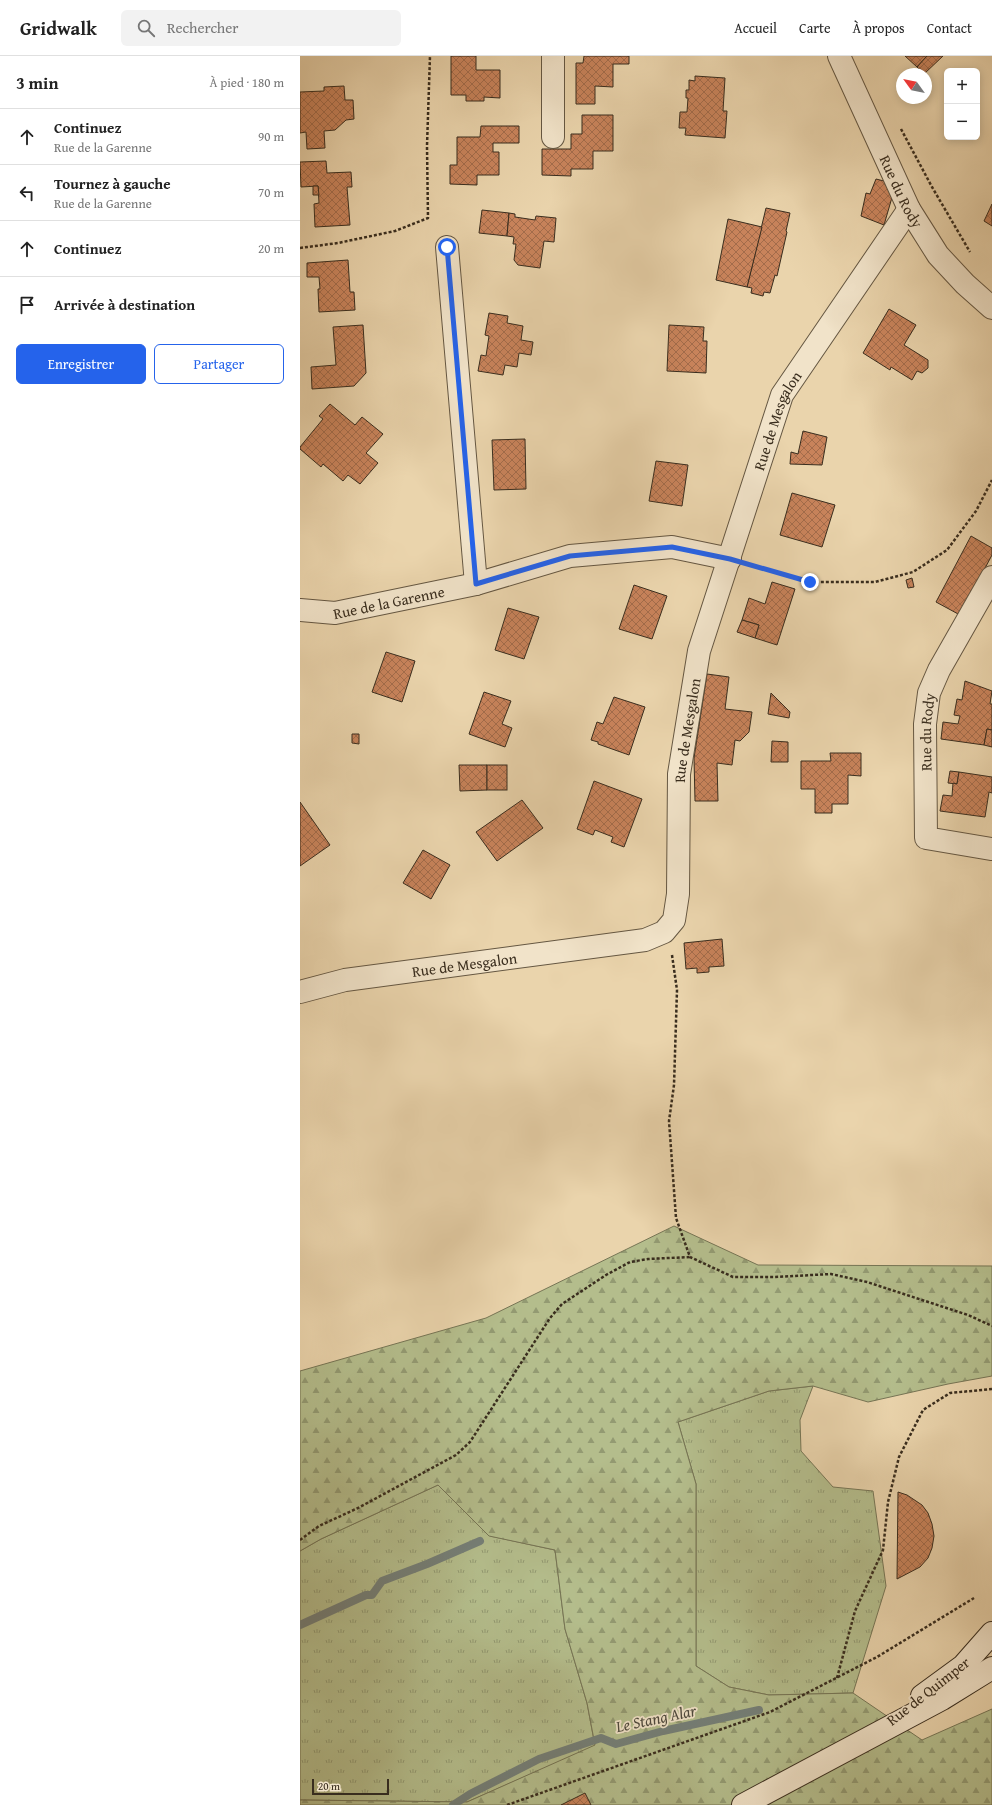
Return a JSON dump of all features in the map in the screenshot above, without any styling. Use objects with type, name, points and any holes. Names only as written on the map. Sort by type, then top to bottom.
[{"type":"street","points":[[552,137],[553,56]]},
{"type":"street","name":"Rue du Rody","points":[[839,56],[910,209],[938,254],[965,284],[992,308]]},
{"type":"street","name":"Rue de Mesgalon","points":[[300,992],[345,980],[644,940],[664,932],[674,920],[678,894],[679,774],[699,651],[730,559],[782,394],[910,209]]},
{"type":"street","points":[[447,247],[476,584]]},
{"type":"street","name":"Rue de la Garenne","points":[[300,610],[335,613],[476,584],[570,556],[672,547],[730,559]]},
{"type":"street","name":"Rue du Rody","points":[[991,849],[926,838],[925,724],[930,693],[939,670],[992,577]]},
{"type":"street","name":"Rue de Quimper","points":[[859,1744],[963,1666],[992,1633]]},
{"type":"street","name":"Rue de Quimper","points":[[743,1805],[942,1699],[992,1668]]},
{"type":"path","points":[[300,248],[338,243],[394,231],[428,218],[426,146],[430,56]]},
{"type":"path","points":[[898,124],[932,187],[973,257]]},
{"type":"path","points":[[730,559],[810,582],[875,582],[913,572],[947,550],[976,511],[992,480]]},
{"type":"path","points":[[664,932],[671,948],[677,990],[674,1085],[669,1120],[676,1218],[690,1257]]},
{"type":"path","points":[[300,1540],[319,1526],[358,1508],[449,1459],[470,1442],[550,1318],[562,1304],[606,1275],[630,1262],[648,1259],[690,1257],[733,1277],[775,1277],[831,1274],[866,1282],[968,1315],[992,1326]]},
{"type":"path","points":[[837,1678],[855,1611],[883,1550],[888,1502],[899,1457],[923,1410],[950,1393],[992,1389]]},
{"type":"path","points":[[507,1805],[770,1712],[877,1657],[974,1598]]},
{"type":"green space","points":[[674,1226],[758,1265],[992,1266],[992,1376],[868,1402],[813,1386],[769,1391],[678,1422],[696,1484],[696,1666],[729,1687],[769,1695],[853,1693],[922,1740],[992,1709],[992,1805],[300,1805],[300,1800],[467,1802],[595,1745],[587,1703],[565,1629],[555,1550],[489,1536],[438,1485],[321,1539],[300,1551],[300,1371],[486,1318]]},
{"type":"green space","points":[[813,1386],[800,1420],[801,1451],[833,1487],[873,1491],[886,1586],[853,1693],[769,1695],[729,1687],[696,1666],[696,1484],[678,1422],[769,1391]]},
{"type":"green space","points":[[438,1485],[490,1536],[555,1550],[565,1629],[587,1703],[595,1746],[467,1802],[300,1800],[300,1551],[321,1539]]},
{"type":"building","points":[[451,56],[476,56],[476,70],[500,70],[500,98],[484,97],[484,101],[466,101],[466,95],[451,95]]},
{"type":"building","points":[[584,56],[629,56],[629,64],[613,64],[613,87],[595,86],[595,104],[576,104],[576,63],[583,63]]},
{"type":"building","points":[[905,56],[927,56],[917,67]]},
{"type":"building","points":[[927,56],[943,56],[930,68],[917,67]]},
{"type":"building","points":[[695,76],[725,78],[723,111],[727,111],[725,138],[685,135],[686,128],[679,128],[680,112],[687,112],[688,98],[686,98],[686,90],[689,90],[689,80],[695,81]]},
{"type":"building","points":[[344,86],[345,100],[353,100],[354,119],[346,120],[335,130],[324,131],[325,148],[307,149],[306,132],[300,133],[300,92],[324,91],[324,87]]},
{"type":"building","points":[[582,115],[613,115],[613,151],[593,151],[593,169],[571,169],[571,176],[542,175],[542,149],[571,149],[571,134],[582,134]]},
{"type":"building","points":[[481,126],[519,126],[519,143],[493,143],[493,152],[499,152],[499,175],[477,175],[477,185],[450,184],[450,165],[457,165],[457,137],[480,137]]},
{"type":"building","points":[[326,161],[327,173],[351,172],[352,187],[347,187],[350,225],[315,227],[314,204],[319,203],[318,186],[301,187],[300,162]]},
{"type":"building","points":[[876,179],[888,182],[893,194],[884,225],[861,216],[866,193],[870,194]]},
{"type":"building","points":[[313,186],[318,186],[319,195],[313,195]]},
{"type":"building","points":[[992,204],[992,226],[984,221]]},
{"type":"building","points":[[766,208],[790,213],[777,276],[775,275],[770,293],[764,292],[763,296],[751,293],[752,288],[747,287]]},
{"type":"building","points":[[482,210],[509,213],[507,236],[479,233]]},
{"type":"building","points":[[509,213],[515,214],[515,217],[535,220],[536,216],[556,218],[554,242],[544,241],[540,268],[518,265],[514,260],[516,244],[513,244],[514,237],[507,236]]},
{"type":"building","points":[[728,219],[762,227],[747,287],[716,280]]},
{"type":"building","points":[[348,260],[350,292],[354,292],[355,310],[319,312],[319,277],[307,277],[307,263]]},
{"type":"building","points":[[889,309],[916,325],[904,345],[928,360],[928,368],[922,373],[917,371],[912,380],[891,367],[890,370],[863,353]]},
{"type":"building","points":[[489,313],[508,316],[507,323],[523,326],[521,340],[533,342],[531,355],[519,353],[517,367],[505,365],[503,375],[478,371],[481,355],[486,356],[489,336],[485,335]]},
{"type":"building","points":[[363,325],[366,373],[354,386],[312,389],[311,367],[336,365],[333,327]]},
{"type":"building","points":[[669,325],[704,327],[703,341],[707,341],[706,373],[667,371]]},
{"type":"building","points":[[330,404],[355,425],[362,417],[383,434],[366,453],[378,463],[360,484],[348,475],[343,481],[323,464],[321,467],[300,449],[300,447],[323,419],[319,416]]},
{"type":"building","points":[[803,431],[827,437],[822,465],[790,464],[791,452],[798,454]]},
{"type":"building","points":[[525,439],[526,489],[494,490],[492,440]]},
{"type":"building","points":[[656,461],[688,465],[682,506],[649,501]]},
{"type":"building","points":[[792,493],[835,505],[822,547],[780,535]]},
{"type":"building","points":[[971,536],[992,548],[992,555],[960,615],[936,602]]},
{"type":"building","points":[[912,578],[914,587],[908,588],[906,580]]},
{"type":"building","points":[[772,582],[795,589],[777,645],[755,638],[759,625],[742,620],[749,598],[765,604]]},
{"type":"building","points":[[634,585],[667,596],[652,639],[619,629]]},
{"type":"building","points":[[508,608],[539,617],[524,659],[495,650]]},
{"type":"building","points":[[742,620],[759,625],[755,638],[737,632]]},
{"type":"building","points":[[386,652],[415,661],[402,702],[372,692]]},
{"type":"building","points":[[707,674],[729,677],[725,709],[752,712],[749,732],[740,741],[735,740],[732,765],[717,763],[718,801],[695,801],[694,758]]},
{"type":"building","points":[[965,681],[992,691],[990,704],[992,704],[992,730],[987,729],[984,745],[941,739],[943,722],[958,724],[960,716],[954,715],[957,699],[962,700]]},
{"type":"building","points":[[484,692],[511,701],[502,724],[512,728],[505,747],[469,734]]},
{"type":"building","points":[[771,693],[790,712],[789,718],[768,714]]},
{"type":"building","points":[[614,697],[645,707],[629,755],[591,740],[597,722],[603,724]]},
{"type":"building","points":[[987,729],[992,730],[992,747],[984,745]]},
{"type":"building","points":[[352,734],[359,734],[359,744],[352,743]]},
{"type":"building","points":[[772,741],[788,742],[788,762],[771,762]]},
{"type":"building","points":[[830,753],[861,753],[861,776],[848,775],[848,804],[832,804],[832,813],[815,813],[815,789],[801,789],[801,761],[831,761]]},
{"type":"building","points":[[459,765],[487,765],[487,790],[460,791]]},
{"type":"building","points":[[487,765],[507,765],[507,790],[487,790]]},
{"type":"building","points":[[950,771],[959,772],[957,784],[948,783]]},
{"type":"building","points":[[959,772],[992,777],[992,793],[989,792],[985,817],[940,811],[943,795],[952,796],[953,783],[957,784]]},
{"type":"building","points":[[594,781],[642,799],[624,847],[611,842],[613,837],[595,830],[593,835],[577,829]]},
{"type":"building","points":[[522,800],[543,828],[497,861],[476,832]]},
{"type":"building","points":[[300,802],[330,845],[300,866]]},
{"type":"building","points":[[423,850],[450,865],[431,899],[403,883]]},
{"type":"building","points":[[722,939],[724,966],[709,967],[709,972],[697,973],[697,968],[686,969],[684,943]]},
{"type":"building","points":[[898,1492],[907,1495],[922,1505],[928,1513],[934,1536],[932,1548],[928,1558],[920,1567],[897,1579]]},
{"type":"building","points":[[585,1793],[591,1805],[561,1805]]},
{"type":"waterway","points":[[300,1625],[366,1595],[372,1595],[382,1581],[427,1564],[480,1541]]},
{"type":"waterway","name":"Le Stang Alar","points":[[453,1805],[470,1794],[539,1759],[601,1738],[616,1744],[663,1731],[759,1710]]},
{"type":"route","points":[[447,247],[476,584],[570,556],[672,547],[730,559],[810,582]]}]
